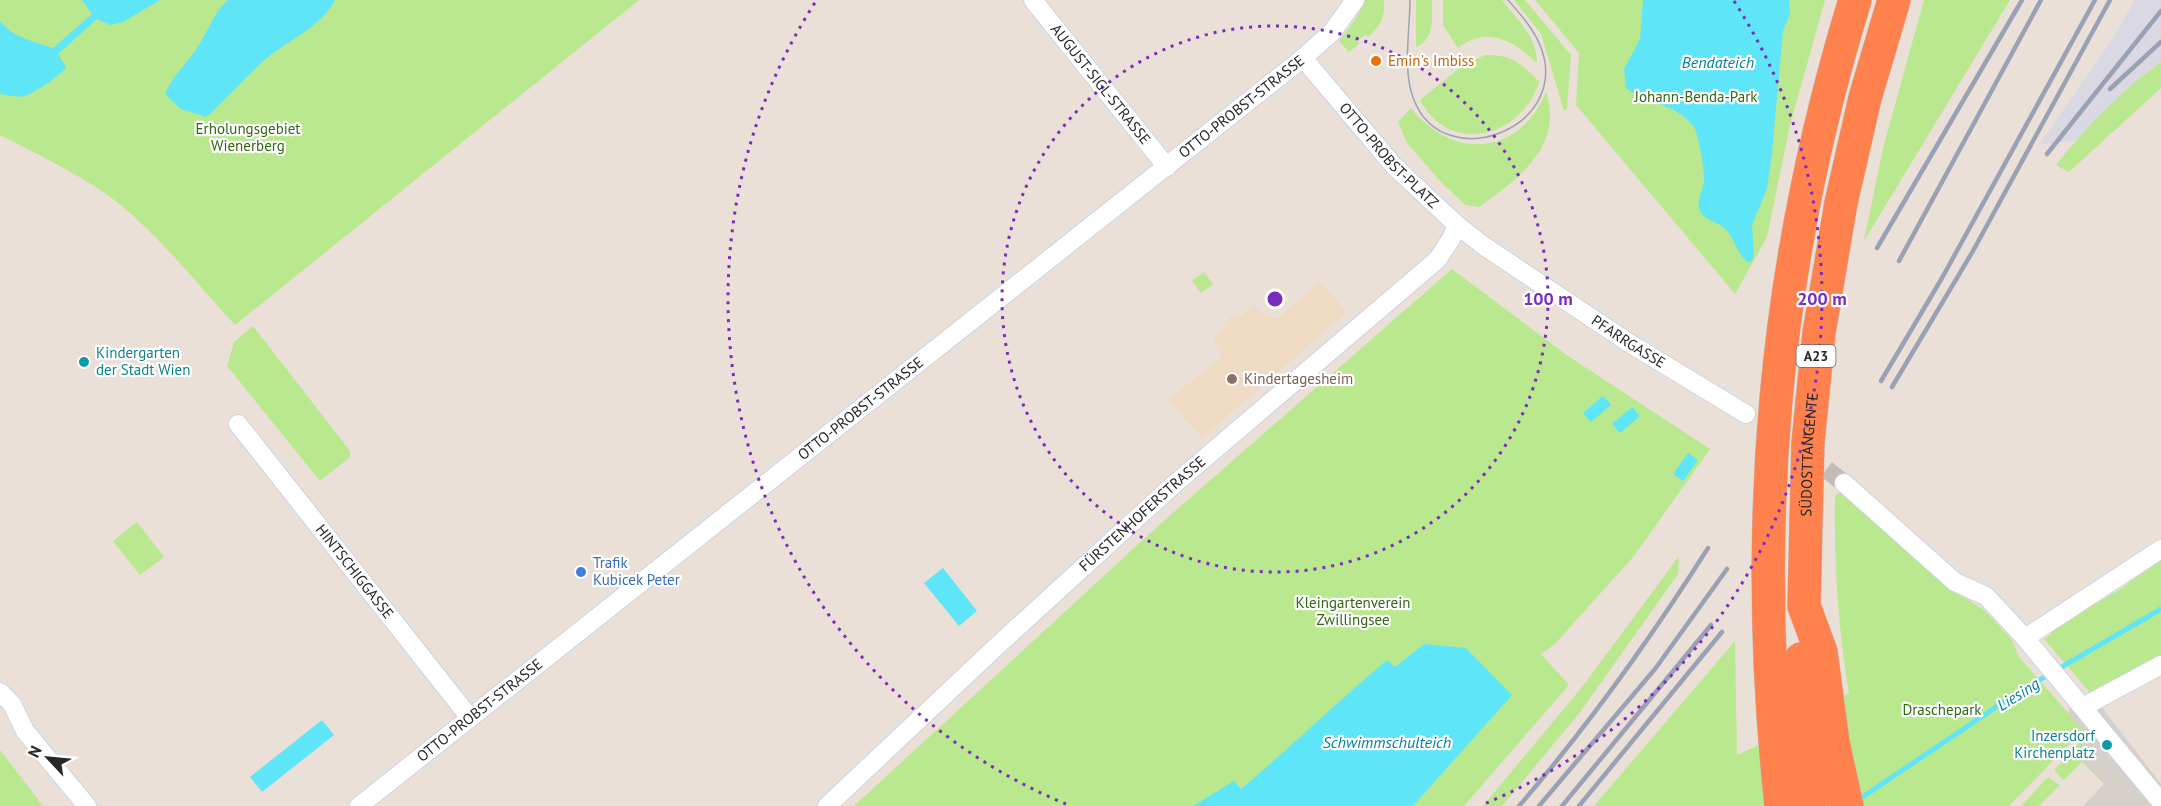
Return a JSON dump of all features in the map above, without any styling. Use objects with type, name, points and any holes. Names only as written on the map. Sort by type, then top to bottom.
[{"type":"highway","name":"A23","points":[[1781,806],[1774,738],[1766,593],[1771,445],[1789,285],[1818,132],[1855,0]]},
{"type":"highway","name":"SÜDOSTTANGENTE","points":[[1847,806],[1816,714],[1821,652],[1804,606],[1805,507],[1812,393],[1828,270],[1854,141],[1894,0]]},
{"type":"highway","points":[[1813,806],[1816,714]]},
{"type":"street","name":"AUGUST-SIGL-STRASSE","points":[[1033,0],[1167,167]]},
{"type":"street","name":"OTTO-PROBST-STRASSE","points":[[365,804],[470,718],[1303,58],[1332,32],[1355,0]]},
{"type":"street","name":"OTTO-PROBST-PLATZ","points":[[1303,58],[1394,166],[1457,225],[1484,246]]},
{"type":"street","name":"FÜRSTENHOFERSTRASSE","points":[[827,806],[1171,487],[1437,260],[1457,225]]},
{"type":"street","name":"PFARRGASSE","points":[[1484,246],[1629,343],[1746,414]]},
{"type":"street","name":"HINTSCHIGGASSE","points":[[238,424],[470,718]]},
{"type":"street","points":[[1844,483],[1955,582],[1986,596],[2029,642],[2161,802]]},
{"type":"street","points":[[2029,642],[2161,549]]},
{"type":"street","points":[[2081,704],[2161,665]]},
{"type":"street","points":[[0,692],[12,704],[25,731],[87,806]]},
{"type":"street","points":[[0,713],[25,731]]},
{"type":"shaded area","points":[[2135,0],[2161,0],[2161,62],[2143,75],[2075,141],[2039,145],[2113,38]]},
{"type":"shaded area","name":"Kindertagesheim","points":[[1320,282],[1347,312],[1202,438],[1168,400],[1220,358],[1220,349],[1212,338],[1225,327],[1230,317],[1240,316],[1254,304],[1263,315],[1278,318]]},
{"type":"shaded area","name":"Inzersdorf Kirchenplatz","points":[[2094,697],[2161,784],[2161,806],[2083,806],[2104,784],[2082,761],[2083,730],[2069,715],[2069,707],[2078,700]]},
{"type":"green space","name":"Erholungsgebiet Wienerberg","points":[[0,0],[639,0],[235,325],[159,241],[109,196],[83,179],[0,135]]},
{"type":"green space","points":[[1365,0],[1384,0],[1383,16],[1372,33],[1357,41],[1359,44],[1349,52],[1339,41],[1355,20]]},
{"type":"green space","points":[[1416,0],[1432,0],[1432,13],[1427,39],[1416,47]]},
{"type":"green space","points":[[1443,0],[1502,0],[1530,37],[1537,63],[1510,43],[1490,37],[1469,41],[1458,48],[1443,25]]},
{"type":"green space","points":[[1514,0],[1525,0],[1571,55],[1567,109],[1564,111],[1541,34]]},
{"type":"green space","name":"Johann-Benda-Park","points":[[1535,0],[1825,0],[1790,125],[1767,237],[1735,294],[1576,105],[1579,53]]},
{"type":"green space","points":[[1924,0],[2010,0],[1864,241],[1883,148]]},
{"type":"green space","points":[[1486,55],[1503,56],[1516,61],[1539,82],[1530,101],[1517,116],[1502,127],[1484,133],[1466,134],[1449,129],[1433,118],[1420,100],[1467,62]]},
{"type":"green space","points":[[2161,62],[2161,88],[2069,172],[2056,165],[2105,110]]},
{"type":"green space","points":[[1546,92],[1550,111],[1549,129],[1543,145],[1522,173],[1479,207],[1465,205],[1440,181],[1407,143],[1398,122],[1411,108],[1428,125],[1446,137],[1465,143],[1484,144],[1502,139],[1519,129],[1534,113]]},
{"type":"green space","name":"Kleingartenverein Zwillingsee","points":[[1452,269],[1568,356],[1710,449],[1634,556],[1554,645],[1541,654],[1569,685],[1464,806],[854,806],[1158,526]]},
{"type":"green space","points":[[1204,272],[1213,284],[1201,293],[1192,281]]},
{"type":"green space","points":[[253,326],[350,451],[350,457],[320,481],[227,366],[234,342]]},
{"type":"green space","name":"Draschepark","points":[[1841,491],[1943,584],[1984,610],[2012,640],[2019,657],[2083,730],[2009,806],[1594,806],[1735,641],[1737,755],[1789,731],[1849,693],[1839,619],[1835,546],[1835,496]]},
{"type":"green space","points":[[137,522],[164,557],[140,575],[113,541]]},
{"type":"green space","points":[[1679,556],[1678,574],[1581,711],[1502,806],[1483,806],[1582,687]]},
{"type":"green space","points":[[2161,559],[2161,655],[2094,697],[2044,639],[2051,634],[2050,631],[2122,588]]},
{"type":"green space","points":[[2087,735],[2117,797],[2082,762],[2064,780],[2055,772],[2055,769]]},
{"type":"green space","points":[[0,750],[43,806],[0,806]]},
{"type":"green space","points":[[2048,777],[2060,785],[2039,806],[2021,806]]},
{"type":"water","points":[[82,0],[160,0],[123,22],[110,25],[97,19],[58,54],[66,67],[53,79],[25,96],[0,94],[0,21],[17,35],[53,48],[92,14]]},
{"type":"water","points":[[228,0],[335,0],[320,20],[269,56],[206,117],[181,109],[165,94]]},
{"type":"water","name":"Bendateich","points":[[1643,0],[1789,0],[1790,14],[1783,31],[1767,189],[1752,225],[1754,254],[1752,261],[1747,262],[1741,255],[1724,228],[1701,213],[1699,201],[1704,176],[1694,127],[1679,113],[1634,94],[1626,88],[1624,69],[1640,39]]},
{"type":"water","points":[[1603,396],[1611,405],[1591,422],[1583,413]]},
{"type":"water","points":[[1632,407],[1640,416],[1620,433],[1612,424]]},
{"type":"water","points":[[1688,453],[1698,460],[1683,481],[1673,474]]},
{"type":"water","points":[[943,568],[977,611],[959,626],[924,583]]},
{"type":"water","name":"Schwimmschulteich","points":[[1424,644],[1466,648],[1512,695],[1413,806],[1193,806],[1234,781],[1241,789],[1387,660],[1395,667]]},
{"type":"water","points":[[322,720],[334,735],[262,792],[250,777]]},
{"type":"waterway","name":"Liesing","points":[[1858,800],[2014,695],[2161,609]]},
{"type":"tunnel","points":[[1805,453],[1844,483]]},
{"type":"tram line","points":[[1410,0],[1407,64],[1410,89],[1414,100],[1429,123],[1451,136],[1476,138],[1501,132],[1523,119],[1539,99],[1546,74],[1537,39],[1526,21],[1508,0]]},
{"type":"railway","points":[[1877,248],[2022,0]]},
{"type":"railway","points":[[1899,261],[2041,0]]},
{"type":"railway","points":[[1881,381],[1942,278],[2095,0]]},
{"type":"railway","points":[[1892,387],[1973,251],[2110,0]]},
{"type":"railway","points":[[2047,154],[2161,11]]},
{"type":"railway","points":[[2110,89],[2161,42]]},
{"type":"railway","points":[[1519,806],[1618,680],[1708,548]]},
{"type":"railway","points":[[1539,806],[1655,669],[1727,569]]},
{"type":"railway","points":[[1562,806],[1711,625]]},
{"type":"railway","points":[[1579,806],[1722,632]]},
{"type":"place","name":"Emin's Imbiss","points":[[1376,61]]},
{"type":"place","name":"Kindergarten der Stadt Wien","points":[[84,362]]},
{"type":"place","name":"Kindertagesheim","points":[[1232,379]]},
{"type":"place","name":"Trafik Kubicek Peter","points":[[581,572]]},
{"type":"place","name":"Inzersdorf Kirchenplatz","points":[[2107,745]]}]
